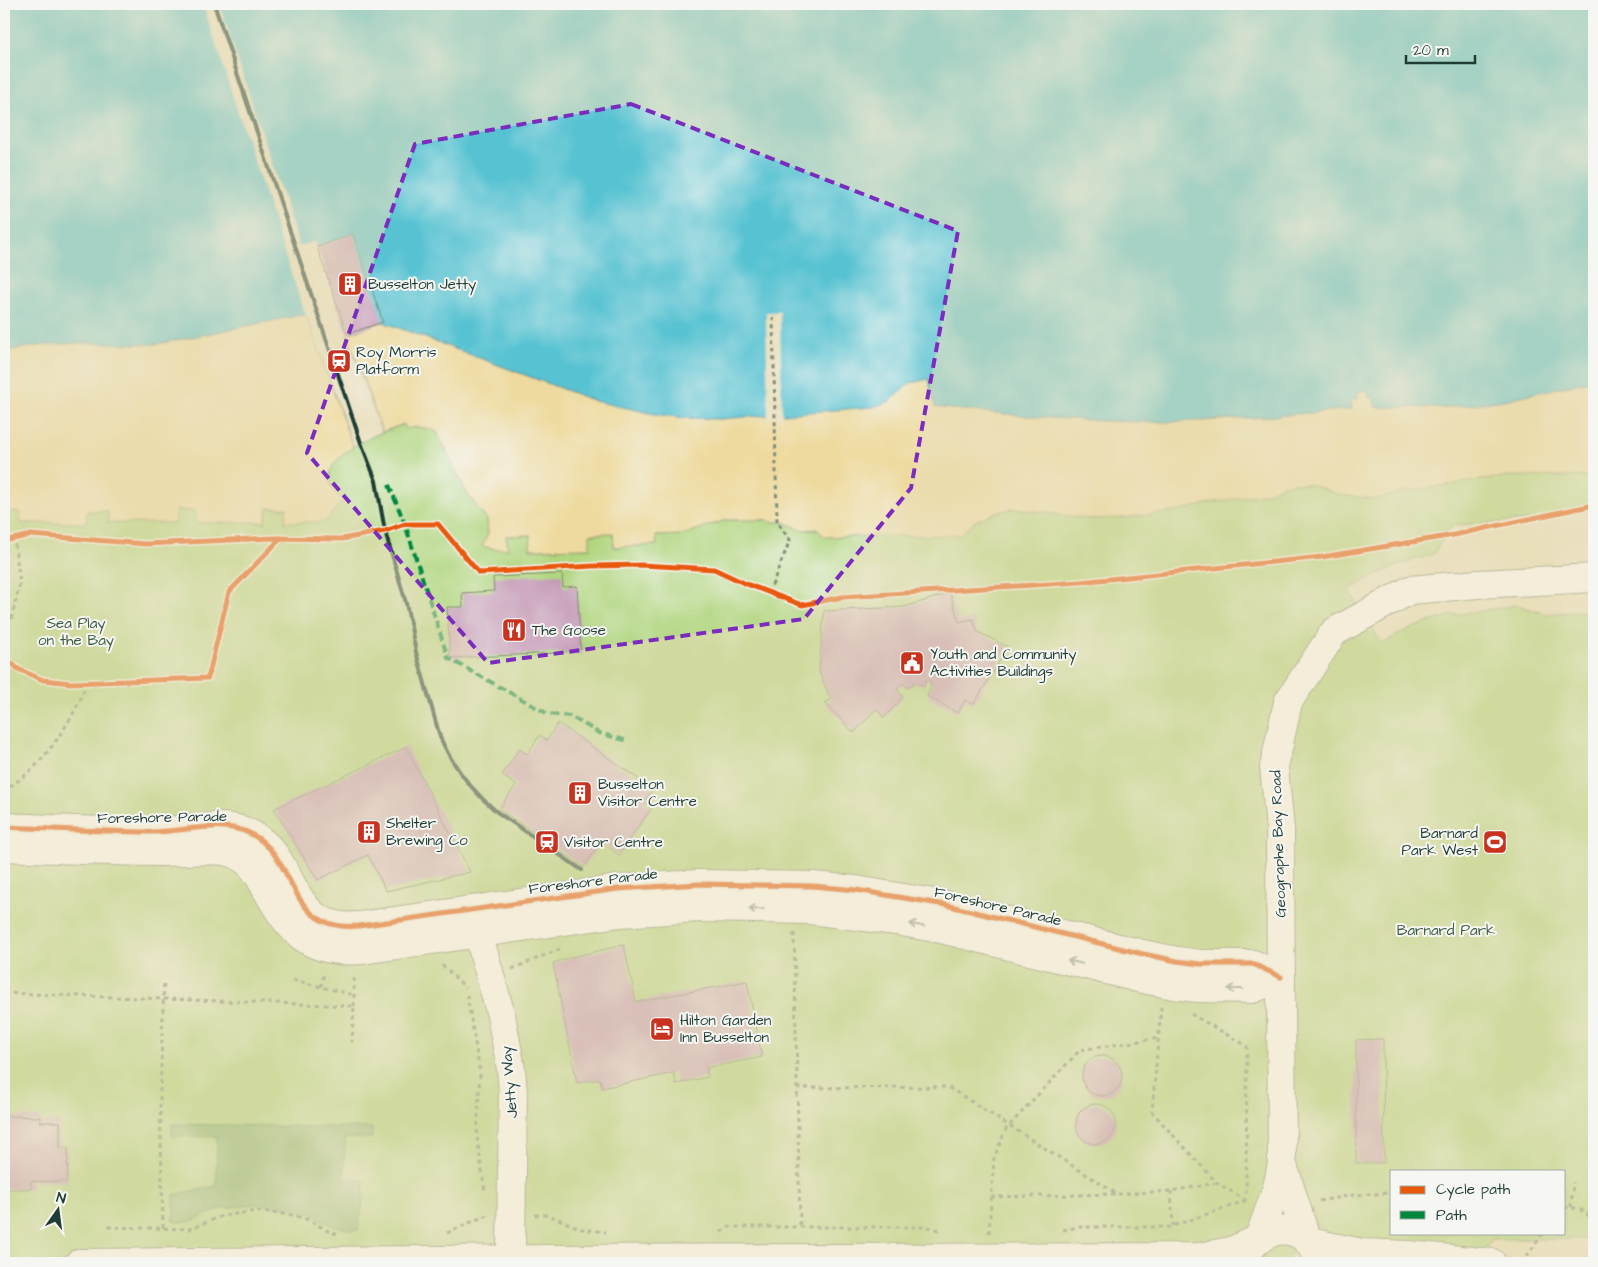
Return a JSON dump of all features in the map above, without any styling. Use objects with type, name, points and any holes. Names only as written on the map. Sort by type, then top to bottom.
[{"type":"street","name":"Geographe Bay Road","points":[[1254,1247],[1271,1207],[1282,1163],[1280,829],[1274,767],[1288,702],[1334,632],[1410,590],[1478,584],[1594,578]]},
{"type":"street","name":"Foreshore Parade","points":[[4,827],[155,832],[224,826],[237,828],[259,838],[274,854],[307,909],[316,917],[337,926],[478,921]]},
{"type":"street","name":"Foreshore Parade","points":[[4,847],[124,852],[216,850],[232,853],[250,863],[279,913],[289,926],[316,945],[332,950],[362,950],[618,889],[664,885],[812,886],[856,890],[946,905],[1177,961],[1208,964],[1253,964],[1281,977]]},
{"type":"street","name":"Jetty Way","points":[[478,921],[482,947],[507,1046],[513,1092],[512,1249],[509,1261]]},
{"type":"street","name":"Geographe Bay Road","points":[[1282,1163],[1311,1249]]},
{"type":"street","points":[[79,1263],[1200,1257],[1254,1247],[1268,1232],[1283,1230],[1299,1234],[1311,1249],[1492,1263]]},
{"type":"path","points":[[769,593],[790,540],[776,522],[773,316]]},
{"type":"path","points":[[4,633],[12,621],[20,583],[14,539]]},
{"type":"path","points":[[79,682],[95,682]]},
{"type":"path","points":[[4,792],[29,773],[45,756],[81,699],[86,682]]},
{"type":"path","points":[[800,1227],[794,930],[802,930]]},
{"type":"path","points":[[466,987],[567,946]]},
{"type":"path","points":[[438,961],[466,987],[480,1073],[477,1136],[485,1195]]},
{"type":"path","points":[[352,1042],[354,970]]},
{"type":"path","points":[[292,980],[354,995]]},
{"type":"path","points":[[163,1228],[160,1094],[164,981]]},
{"type":"path","points":[[4,992],[354,1006]]},
{"type":"path","points":[[1162,1004],[1152,1112],[1217,1183],[1246,1201]]},
{"type":"path","points":[[1188,1012],[1247,1046],[1246,1201]]},
{"type":"path","points":[[989,1236],[994,1158],[1006,1129],[1080,1050],[1159,1038]]},
{"type":"path","points":[[797,1088],[948,1087],[1118,1194]]},
{"type":"path","points":[[1572,1207],[1573,1182]]},
{"type":"path","points":[[991,1197],[1172,1192],[1217,1183]]},
{"type":"path","points":[[1172,1192],[1173,1226]]},
{"type":"path","points":[[1060,1231],[1078,1227],[1173,1226],[1246,1201]]},
{"type":"path","points":[[1566,1208],[1579,1209],[1592,1216],[1594,1223]]},
{"type":"path","points":[[108,1227],[190,1229],[222,1216],[256,1211],[292,1215],[309,1220],[328,1231],[342,1235]]},
{"type":"path","points":[[439,1237],[488,1215],[512,1217],[548,1215],[582,1229],[609,1232]]},
{"type":"path","points":[[715,1236],[729,1227],[928,1227],[945,1232]]},
{"type":"path","points":[[1522,1263],[1542,1234]]},
{"type":"highlighted area","points":[[631,104],[958,231],[911,488],[804,619],[488,663],[307,453],[415,144]]},
{"type":"green space","points":[[405,424],[406,428],[422,427],[437,432],[467,494],[487,520],[488,534],[506,536],[532,535],[530,549],[589,548],[589,534],[613,533],[614,547],[656,545],[656,536],[682,535],[726,520],[784,522],[802,530],[960,535],[973,522],[997,512],[1016,508],[1089,519],[1124,518],[1180,511],[1210,503],[1266,493],[1292,483],[1310,484],[1340,495],[1376,499],[1403,492],[1480,480],[1517,476],[1567,477],[1594,475],[1594,509],[1531,520],[1454,525],[1446,533],[1434,554],[1390,569],[1369,578],[1349,590],[1382,644],[1403,632],[1449,616],[1517,605],[1546,614],[1594,610],[1594,1239],[1491,1239],[1486,1249],[1381,1250],[1327,1233],[1318,1225],[1283,1263],[4,1263],[4,512],[20,512],[21,523],[86,523],[86,511],[108,511],[108,523],[175,522],[175,510],[196,510],[196,522],[265,522],[268,508],[288,508],[285,522],[336,494],[332,487],[330,476],[333,464],[345,451],[376,435]]},
{"type":"green space","points":[[172,1124],[372,1128],[372,1138],[345,1138],[344,1179],[364,1180],[363,1201],[358,1230],[331,1225],[312,1214],[293,1208],[256,1204],[220,1209],[189,1222],[174,1222],[174,1195],[216,1186],[217,1137],[172,1136]]},
{"type":"sand","points":[[306,315],[353,447],[339,459],[330,472],[331,485],[335,493],[343,500],[325,522],[285,522],[287,508],[268,508],[265,522],[196,523],[196,511],[175,510],[175,523],[108,523],[108,511],[87,511],[86,523],[21,523],[20,512],[4,512],[4,351],[36,346],[78,343],[157,344]]},
{"type":"sand","points":[[383,322],[595,401],[655,414],[685,418],[721,419],[897,396],[910,383],[929,379],[935,407],[1046,418],[1158,422],[1279,416],[1352,409],[1351,400],[1358,391],[1368,390],[1374,398],[1375,407],[1445,408],[1504,400],[1594,380],[1594,475],[1567,477],[1517,476],[1480,480],[1403,492],[1376,499],[1340,495],[1310,484],[1292,483],[1266,493],[1210,503],[1180,511],[1124,518],[1089,519],[1016,508],[997,512],[973,522],[960,535],[825,537],[817,529],[802,530],[784,522],[726,520],[682,535],[656,536],[657,545],[614,547],[613,533],[590,534],[590,548],[530,549],[531,535],[506,536],[508,549],[495,549],[482,546],[488,534],[487,520],[467,494],[437,432],[422,428],[406,429],[404,424],[382,432],[347,334]]},
{"type":"water","points":[[4,4],[1594,4],[1594,380],[1504,400],[1445,408],[1375,407],[1374,398],[1369,398],[1368,390],[1358,391],[1358,399],[1351,400],[1352,409],[1231,419],[1159,422],[1046,418],[935,407],[929,379],[910,383],[889,402],[873,407],[721,419],[685,418],[655,414],[595,401],[383,322],[301,315],[157,344],[78,343],[36,346],[4,351]]},
{"type":"pier","points":[[203,4],[219,4],[299,247],[315,241],[317,247],[353,234],[383,322],[377,324],[307,318]]},
{"type":"pier","points":[[766,312],[780,312],[782,417],[768,418]]},
{"type":"building","name":"Busselton Jetty","points":[[353,234],[383,322],[347,334],[317,247]]},
{"type":"building","name":"The Goose","points":[[562,574],[563,587],[577,586],[581,652],[450,658],[447,607],[463,607],[462,593],[494,591],[493,577]]},
{"type":"building","points":[[950,593],[959,622],[973,619],[978,632],[1008,647],[974,704],[965,700],[958,713],[927,696],[932,683],[926,679],[924,686],[915,683],[907,688],[903,683],[897,689],[903,697],[884,718],[876,709],[854,733],[825,703],[831,700],[819,672],[824,611],[904,607]]},
{"type":"building","name":"Busselton Visitor Centre","points":[[558,723],[653,789],[644,802],[652,807],[619,855],[601,842],[584,867],[499,809],[516,785],[502,775],[519,749],[527,754],[540,735],[547,740]]},
{"type":"building","name":"Shelter Brewing Co","points":[[406,747],[470,872],[386,891],[368,855],[318,880],[274,809]]},
{"type":"building","name":"Hilton Garden Inn Busselton","points":[[624,945],[636,1002],[747,981],[762,1057],[706,1068],[708,1077],[676,1084],[674,1073],[602,1088],[600,1079],[577,1083],[553,963]]},
{"type":"building","points":[[1383,1039],[1384,1163],[1356,1163],[1356,1040]]},
{"type":"building","points":[[1102,1056],[1116,1062],[1122,1076],[1116,1090],[1102,1096],[1088,1090],[1082,1076],[1088,1062]]},
{"type":"building","points":[[1096,1104],[1110,1110],[1116,1124],[1110,1138],[1096,1144],[1082,1138],[1076,1124],[1082,1110]]},
{"type":"building","points":[[4,1116],[40,1117],[40,1122],[60,1122],[60,1148],[68,1148],[67,1182],[31,1181],[31,1189],[4,1189]]},
{"type":"railway","points":[[214,4],[360,440],[376,481],[385,531],[406,603],[416,652],[440,737],[457,768],[471,787],[488,804],[582,870]]},
{"type":"marked path","points":[[389,485],[405,524],[448,658],[548,714],[570,716],[599,733],[628,741]]},
{"type":"cycle path","points":[[4,541],[31,535],[145,544],[274,538],[342,539],[385,531],[405,524],[438,524],[479,573],[642,565],[714,569],[744,583],[802,605],[842,597],[1080,582],[1322,557],[1454,535],[1594,505]]},
{"type":"cycle path","points":[[4,656],[18,669],[43,680],[71,683],[208,678],[229,592],[281,538]]},
{"type":"cycle path","points":[[4,827],[134,832],[203,827],[228,827],[240,830],[251,834],[267,845],[278,860],[305,907],[318,918],[335,925],[359,926],[618,889],[699,884],[813,886],[856,890],[946,905],[1177,961],[1200,964],[1253,964],[1281,977]]},
{"type":"place","name":"Busselton Jetty","points":[[350,284]]},
{"type":"place","name":"Roy Morris Platform","points":[[339,361]]},
{"type":"place","name":"The Goose","points":[[514,630]]},
{"type":"place","name":"Youth and Community Activities Buildings","points":[[912,663]]},
{"type":"place","name":"Busselton Visitor Centre","points":[[580,793]]},
{"type":"place","name":"Shelter Brewing Co","points":[[369,832]]},
{"type":"place","name":"Visitor Centre","points":[[547,842]]},
{"type":"place","name":"Barnard Park West","points":[[1495,842]]},
{"type":"place","name":"Hilton Garden Inn Busselton","points":[[662,1029]]},
{"type":"park label","name":"Sea Play on the Bay","points":[[76,632]]},
{"type":"park label","name":"Barnard Park","points":[[1446,930]]}]
